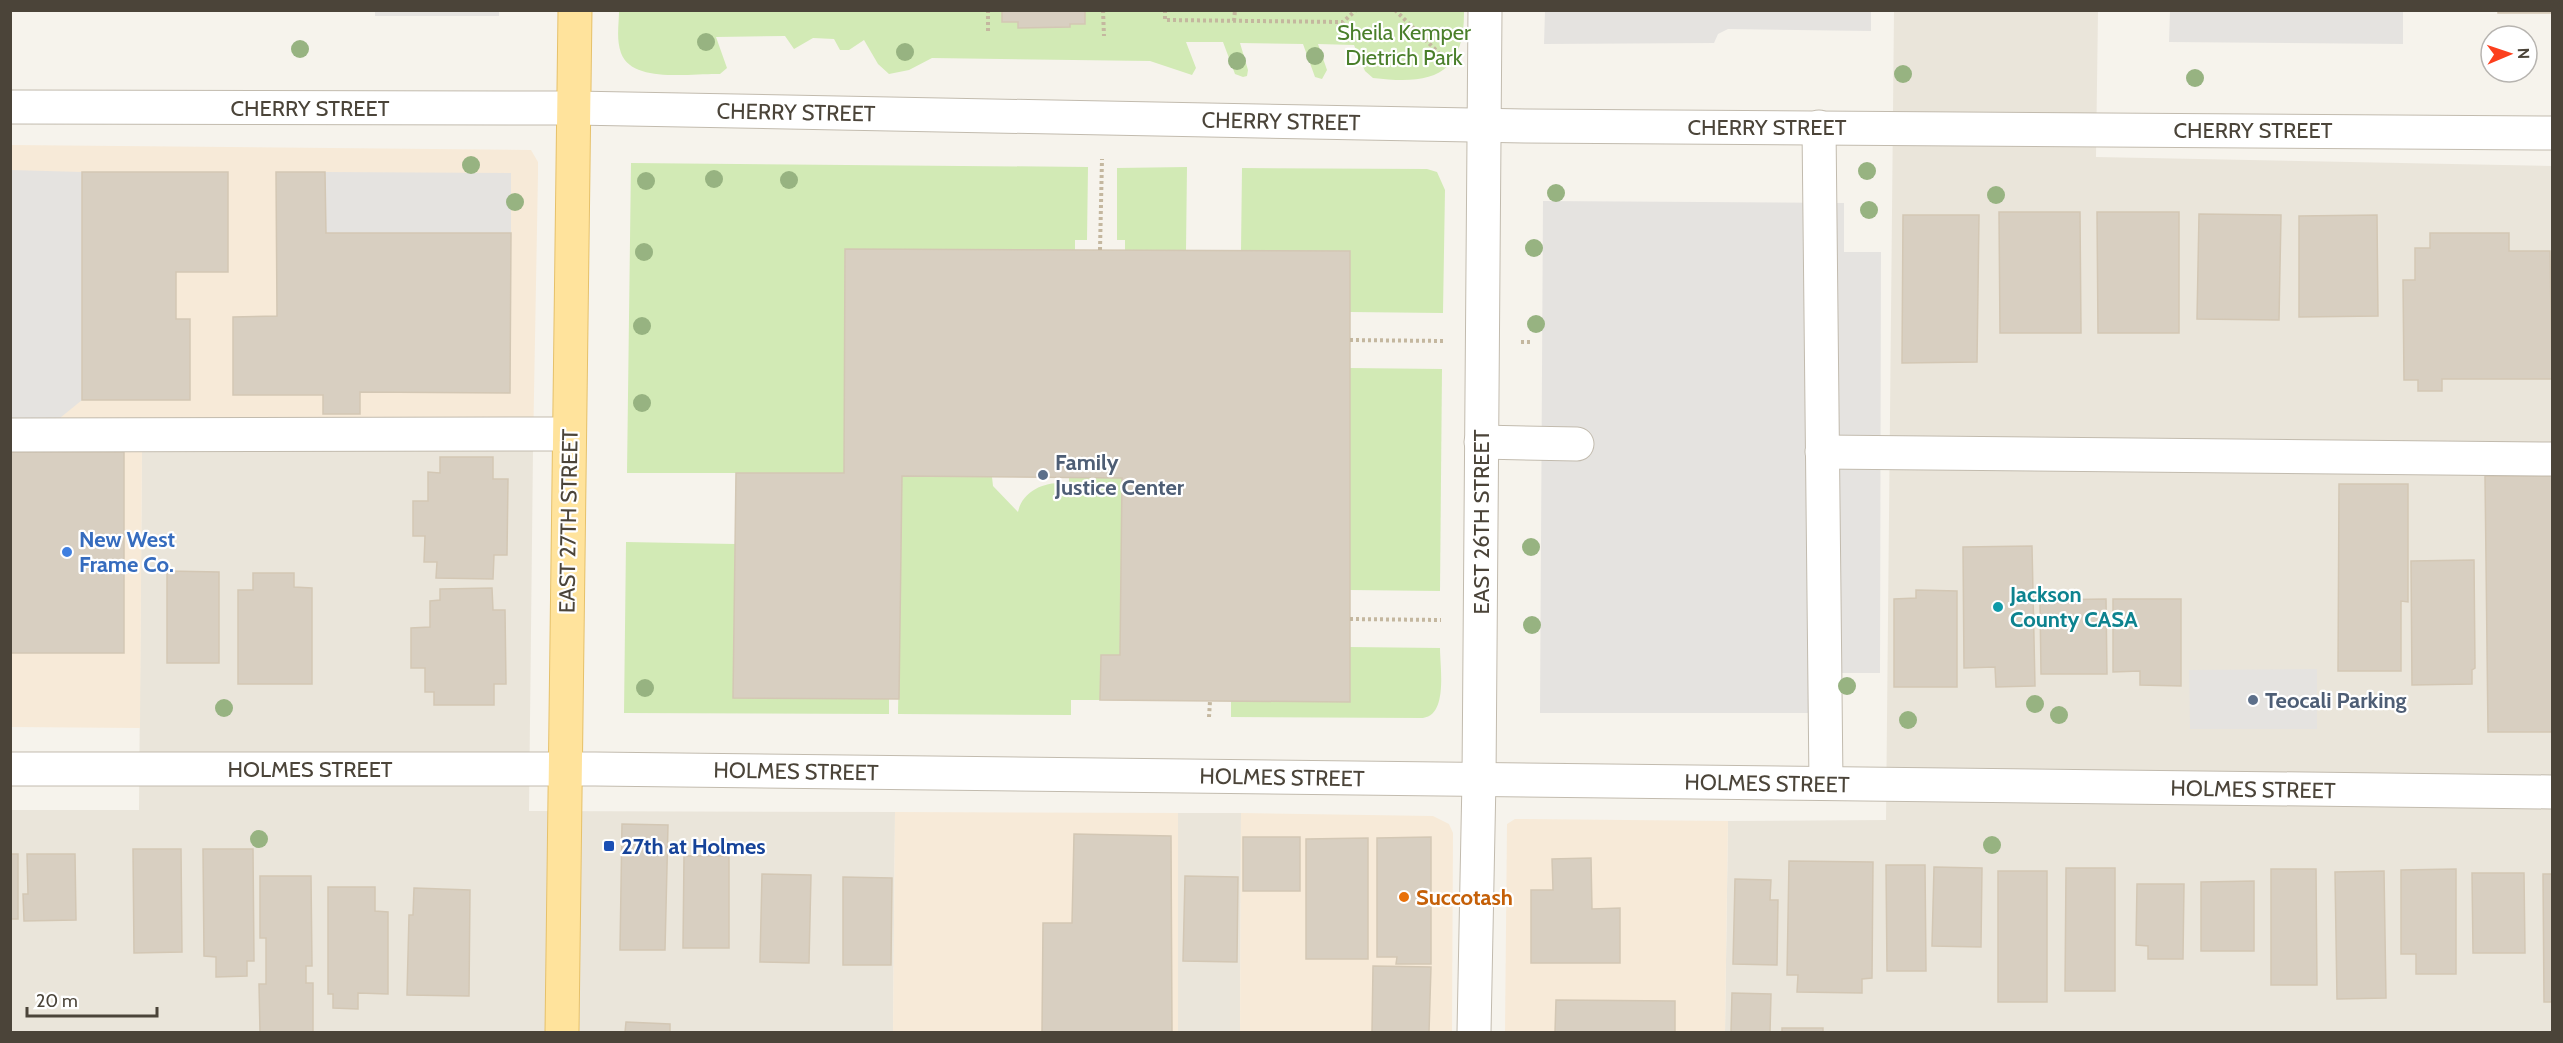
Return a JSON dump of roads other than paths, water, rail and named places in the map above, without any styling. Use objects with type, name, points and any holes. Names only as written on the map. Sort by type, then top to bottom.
[{"type":"main road","name":"EAST 27TH STREET","points":[[562,1032],[575,10]]},
{"type":"street","name":"EAST 26TH STREET","points":[[1474,1032],[1479,779],[1485,10]]},
{"type":"street","name":"CHERRY STREET","points":[[10,107],[574,108],[1483,125],[2553,133]]},
{"type":"street","points":[[1819,127],[1826,783]]},
{"type":"street","points":[[10,435],[569,434]]},
{"type":"street","points":[[1481,442],[1577,444]]},
{"type":"street","points":[[1822,452],[2553,459]]},
{"type":"street","name":"HOLMES STREET","points":[[10,770],[564,769],[2553,792]]},
{"type":"place","name":"Family Justice Center","points":[[1043,475]]},
{"type":"place","name":"New West Frame Co.","points":[[67,552]]},
{"type":"place","name":"Jackson County CASA","points":[[1998,607]]},
{"type":"place","name":"Teocali Parking","points":[[2253,700]]},
{"type":"place","name":"27th at Holmes","points":[[609,846]]},
{"type":"place","name":"Succotash","points":[[1404,897]]},
{"type":"park label","name":"Sheila Kemper Dietrich Park","points":[[1404,44]]}]
